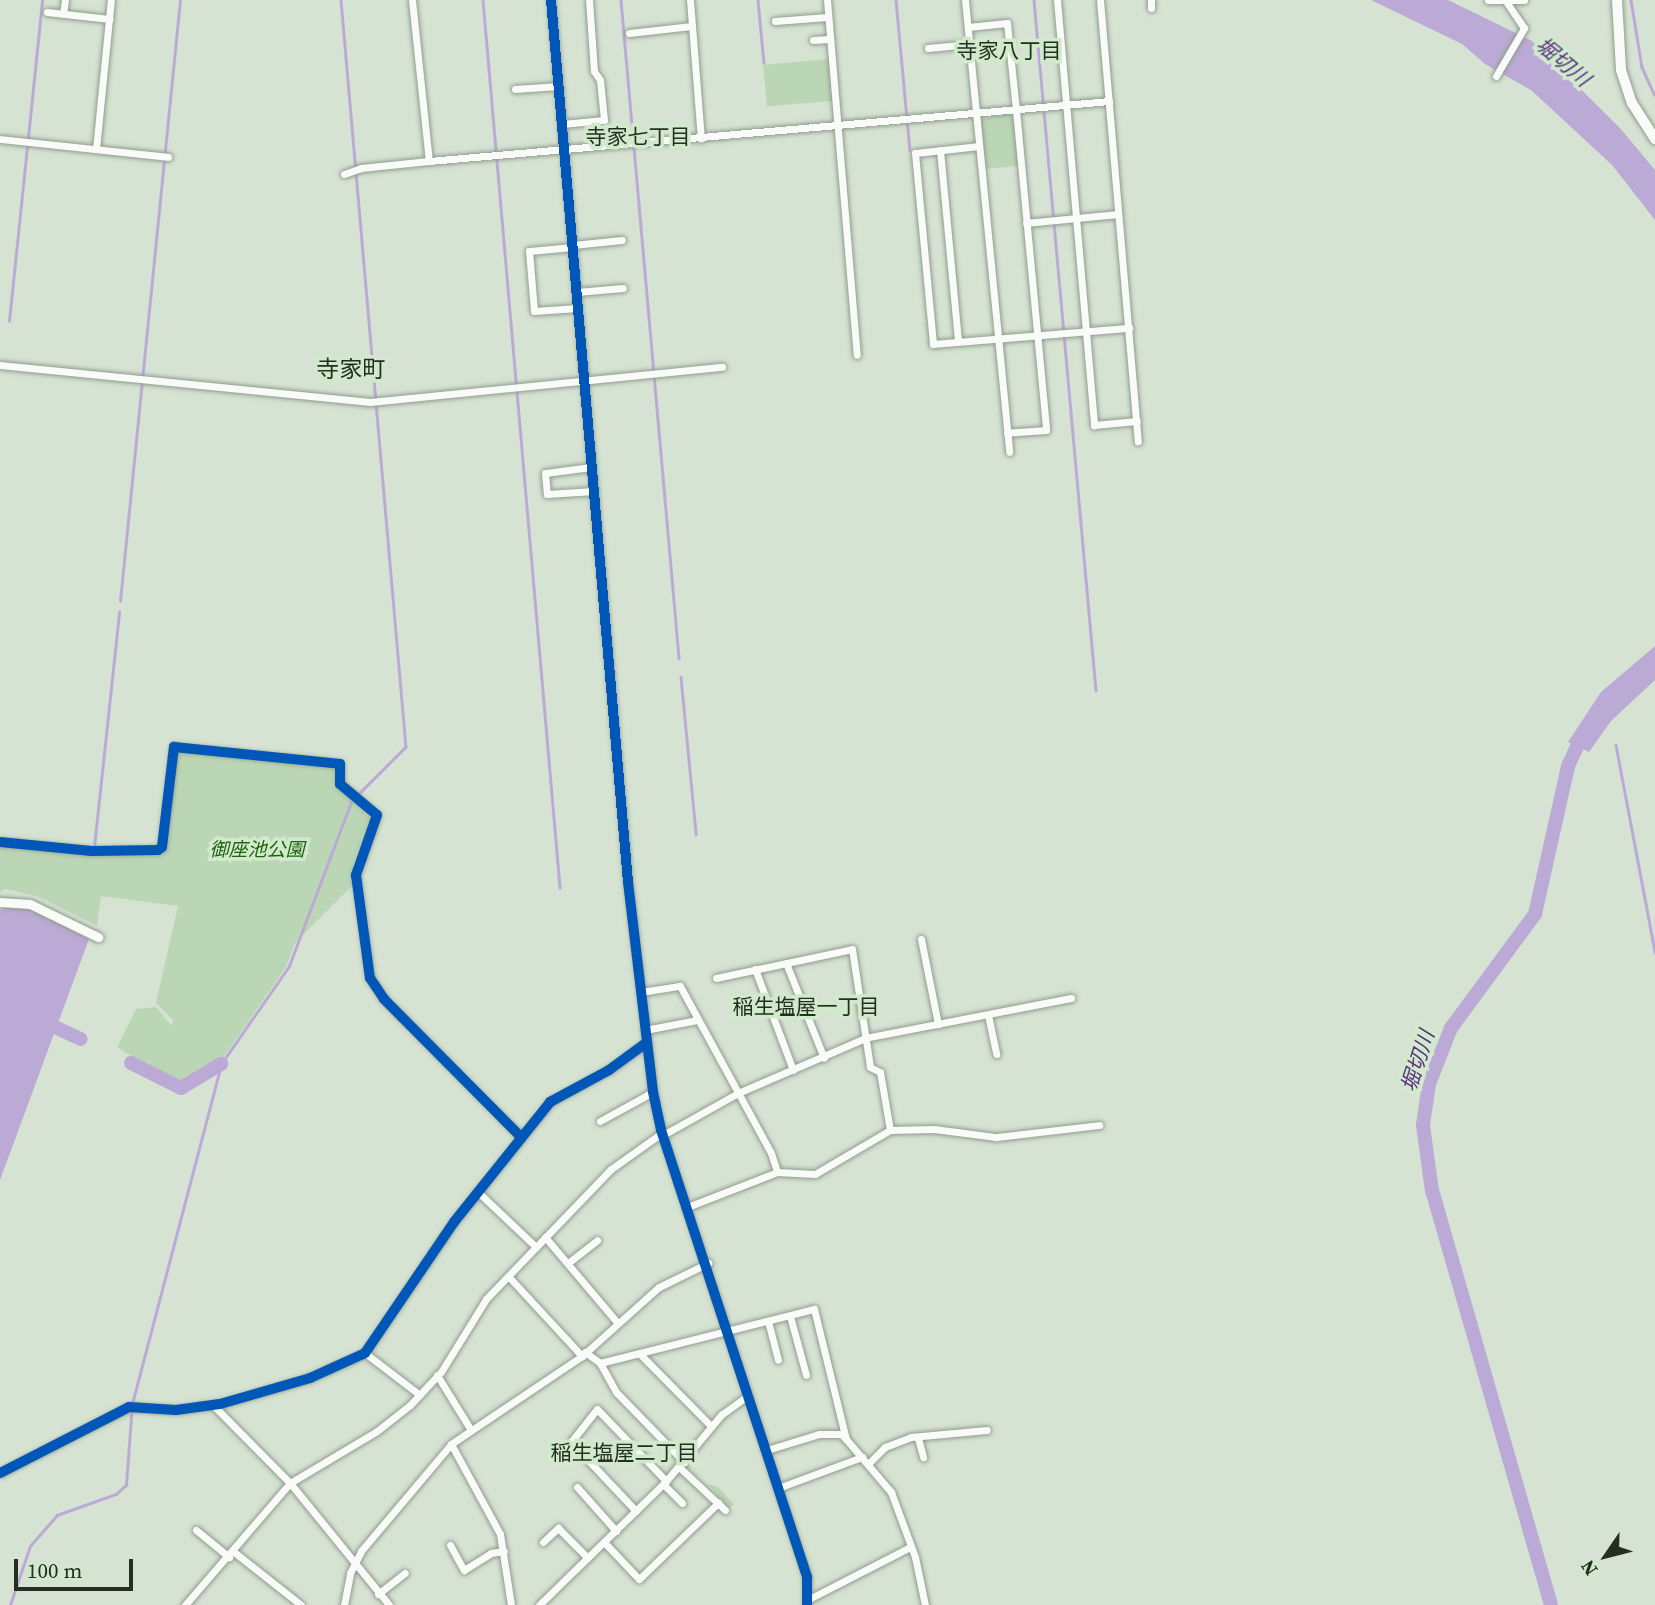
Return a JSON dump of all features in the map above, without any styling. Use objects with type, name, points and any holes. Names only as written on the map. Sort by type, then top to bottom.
[{"type":"main road","points":[[1616,0],[1616,42],[1623,78],[1639,117],[1655,139]]},
{"type":"street","points":[[63,14],[65,0]]},
{"type":"street","points":[[96,149],[111,0]]},
{"type":"street","points":[[412,0],[429,162]]},
{"type":"street","points":[[551,0],[594,491],[646,1043],[653,1092],[663,1134],[690,1206],[807,1578],[808,1602],[910,1547]]},
{"type":"street","points":[[562,124],[604,120],[600,80],[594,71],[589,0]]},
{"type":"street","points":[[690,0],[701,139]]},
{"type":"street","points":[[827,0],[857,355]]},
{"type":"street","points":[[965,0],[1009,452]]},
{"type":"street","points":[[1057,0],[1094,425],[1137,421]]},
{"type":"street","points":[[1100,0],[1138,440]]},
{"type":"street","points":[[1488,0],[1507,4],[1524,0]]},
{"type":"street","points":[[1497,74],[1522,33],[1520,17],[1507,4]]},
{"type":"street","points":[[47,12],[110,19]]},
{"type":"street","points":[[775,21],[827,17]]},
{"type":"street","points":[[968,27],[1007,23],[1016,110],[1045,430],[1007,433]]},
{"type":"street","points":[[629,33],[692,26]]},
{"type":"street","points":[[813,40],[829,39]]},
{"type":"street","points":[[928,48],[970,44]]},
{"type":"street","points":[[515,89],[559,86]]},
{"type":"street","points":[[344,174],[357,169],[429,162],[1109,102]]},
{"type":"street","points":[[0,139],[165,157]]},
{"type":"street","points":[[979,146],[915,153],[933,344],[1129,328]]},
{"type":"street","points":[[940,150],[958,341]]},
{"type":"street","points":[[1026,223],[1118,214]]},
{"type":"street","points":[[578,308],[534,312],[528,251],[622,240]]},
{"type":"street","points":[[577,292],[623,288]]},
{"type":"street","points":[[0,365],[142,380],[377,399],[722,367]]},
{"type":"street","points":[[592,467],[545,473],[547,494],[594,491]]},
{"type":"street","points":[[0,842],[92,851],[158,850],[162,847],[174,747],[340,764],[340,784],[377,815],[356,875],[370,978],[384,999],[521,1137]]},
{"type":"street","points":[[0,902],[30,904],[98,937]]},
{"type":"street","points":[[921,939],[938,1024]]},
{"type":"street","points":[[716,978],[852,949],[870,1067],[880,1072],[890,1130]]},
{"type":"street","points":[[786,963],[824,1058]]},
{"type":"street","points":[[755,968],[793,1070]]},
{"type":"street","points":[[641,992],[680,986],[777,1172]]},
{"type":"street","points":[[189,1604],[290,1483],[377,1431],[420,1395],[438,1375],[471,1319],[611,1169],[663,1134],[738,1093],[865,1038],[1071,998]]},
{"type":"street","points":[[988,1015],[996,1054]]},
{"type":"street","points":[[645,1030],[697,1020]]},
{"type":"street","points":[[0,1473],[129,1407],[176,1410],[213,1405],[310,1378],[365,1353],[478,1192],[550,1102],[609,1070],[646,1043]]},
{"type":"street","points":[[600,1121],[653,1092]]},
{"type":"street","points":[[690,1206],[777,1172],[815,1174],[890,1130],[934,1129],[996,1137],[1099,1125]]},
{"type":"street","points":[[478,1192],[536,1247]]},
{"type":"street","points":[[545,1237],[616,1321]]},
{"type":"street","points":[[568,1263],[597,1240]]},
{"type":"street","points":[[344,1605],[354,1564],[451,1444],[512,1408],[561,1366],[584,1354],[616,1321],[675,1276],[708,1263]]},
{"type":"street","points":[[509,1277],[584,1354],[600,1363],[616,1392],[725,1510]]},
{"type":"street","points":[[600,1363],[814,1309],[846,1438]]},
{"type":"street","points":[[790,1316],[806,1376]]},
{"type":"street","points":[[768,1321],[778,1360]]},
{"type":"street","points":[[365,1353],[420,1395]]},
{"type":"street","points":[[639,1353],[711,1426]]},
{"type":"street","points":[[438,1375],[471,1430]]},
{"type":"street","points":[[539,1605],[665,1482],[711,1426],[749,1395]]},
{"type":"street","points":[[213,1405],[290,1483],[390,1605]]},
{"type":"street","points":[[636,1511],[571,1442],[597,1409],[682,1503]]},
{"type":"street","points":[[868,1464],[885,1447],[918,1438],[987,1430]]},
{"type":"street","points":[[767,1450],[819,1434],[841,1434],[846,1438],[891,1492],[910,1547],[925,1605]]},
{"type":"street","points":[[918,1438],[923,1457]]},
{"type":"street","points":[[451,1444],[500,1534],[511,1605]]},
{"type":"street","points":[[778,1488],[862,1457]]},
{"type":"street","points":[[577,1487],[616,1531]]},
{"type":"street","points":[[604,1542],[639,1579],[718,1503]]},
{"type":"street","points":[[543,1542],[558,1528],[588,1558]]},
{"type":"street","points":[[196,1530],[301,1605]]},
{"type":"street","points":[[450,1545],[464,1570],[491,1553],[504,1551]]},
{"type":"street","points":[[379,1594],[405,1573]]},
{"type":"green space","points":[[829,59],[833,101],[767,107],[763,65]]},
{"type":"green space","points":[[1009,113],[1014,117],[1018,166],[985,169],[981,120]]},
{"type":"green space","name":"御座池公園","points":[[180,750],[336,766],[339,788],[371,819],[353,864],[352,886],[295,943],[286,967],[219,1064],[180,1085],[147,1068],[149,1061],[146,1065],[117,1047],[136,1009],[156,1007],[171,1025],[174,1021],[156,1003],[178,906],[101,896],[97,926],[37,896],[5,889],[0,892],[0,845],[93,854],[159,854],[164,850],[175,753]]},
{"type":"green space","points":[[708,1484],[718,1487],[734,1504],[729,1508]]},
{"type":"shaded area","points":[[1371,0],[1448,0],[1532,41],[1620,128],[1655,170],[1655,220],[1612,165],[1531,90],[1485,64],[1462,44]]},
{"type":"shaded area","points":[[1655,646],[1655,680],[1611,721],[1589,752],[1568,742],[1601,692]]},
{"type":"shaded area","points":[[10,906],[35,911],[89,939],[0,1180],[0,910]]},
{"type":"waterway","points":[[9,321],[42,0]]},
{"type":"waterway","points":[[120,601],[180,0]]},
{"type":"waterway","points":[[341,0],[406,747],[359,794]]},
{"type":"waterway","points":[[483,0],[560,888]]},
{"type":"waterway","points":[[621,0],[679,658]]},
{"type":"waterway","points":[[758,0],[764,63]]},
{"type":"waterway","points":[[896,0],[910,150]]},
{"type":"waterway","points":[[1034,0],[1096,690]]},
{"type":"waterway","points":[[1631,0],[1642,67],[1654,94]]},
{"type":"waterway","points":[[94,847],[119,612]]},
{"type":"waterway","points":[[681,677],[696,834]]},
{"type":"waterway","name":"堀切川","points":[[1551,1605],[1432,1191],[1423,1125],[1429,1084],[1451,1028],[1535,914],[1568,766],[1585,730]]},
{"type":"waterway","points":[[1616,745],[1655,952]]},
{"type":"waterway","points":[[10,1605],[30,1546],[57,1515],[116,1494],[126,1485],[132,1404],[221,1064],[289,966],[351,802]]},
{"type":"waterway","points":[[57,1028],[81,1039]]},
{"type":"waterway","points":[[131,1063],[181,1088],[221,1064]]},
{"type":"cycle path","points":[[551,0],[628,882],[653,1092],[661,1130],[807,1578],[807,1605]]},
{"type":"cycle path","points":[[0,842],[92,851],[158,850],[162,847],[174,747],[340,764],[340,784],[377,815],[356,875],[370,978],[384,999],[521,1137]]},
{"type":"cycle path","points":[[0,1473],[129,1407],[176,1410],[220,1404],[310,1378],[365,1353],[454,1222],[550,1102],[609,1070],[646,1043]]},
{"type":"district","name":"寺家八丁目","points":[[1009,51]]},
{"type":"district","name":"寺家七丁目","points":[[638,137]]},
{"type":"district","name":"寺家町","points":[[351,369]]},
{"type":"district","name":"稲生塩屋一丁目","points":[[806,1007]]},
{"type":"district","name":"稲生塩屋二丁目","points":[[624,1453]]}]
